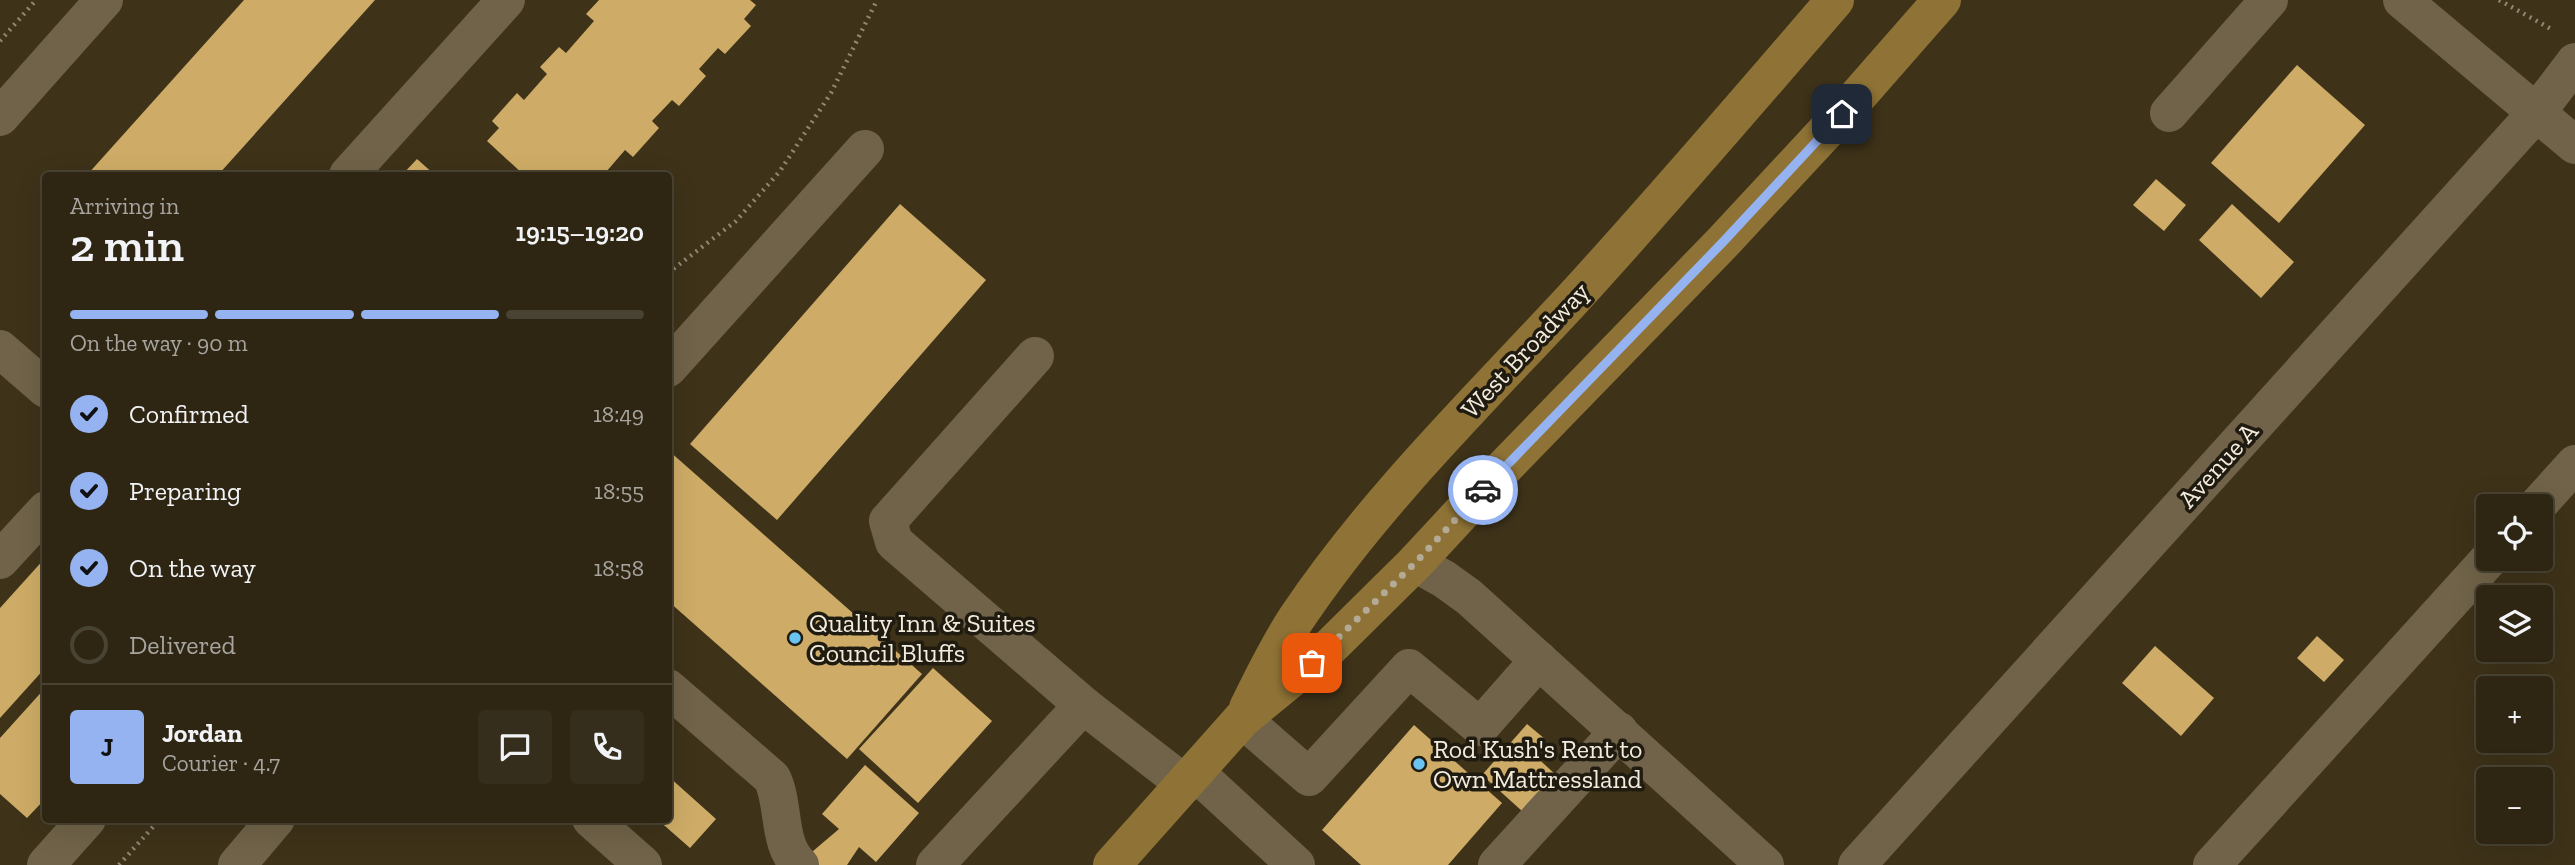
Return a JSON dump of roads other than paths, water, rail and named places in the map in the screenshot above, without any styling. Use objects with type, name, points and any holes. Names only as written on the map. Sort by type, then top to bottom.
[{"type":"main road","name":"West Broadway","points":[[1242,719],[1270,663],[1295,622],[1354,541],[1435,447],[1636,230],[1835,0]]},
{"type":"main road","name":"West Broadway","points":[[1112,865],[1242,719],[1331,646],[1415,563],[1723,242],[1842,114],[1942,0]]},
{"type":"street","points":[[0,117],[104,0]]},
{"type":"street","points":[[351,172],[506,0]]},
{"type":"street","points":[[2168,113],[2269,0]]},
{"type":"street","points":[[2402,0],[2575,145]]},
{"type":"street","name":"Avenue A","points":[[1857,865],[2538,112],[2570,49]]},
{"type":"street","points":[[672,364],[865,149]]},
{"type":"street","points":[[0,349],[42,386]]},
{"type":"street","points":[[1035,356],[888,521],[894,542],[1083,705],[1190,778],[1296,865]]},
{"type":"street","points":[[2548,494],[2575,464]]},
{"type":"street","points":[[0,560],[42,514]]},
{"type":"street","points":[[1415,563],[1469,597],[1765,865]]},
{"type":"street","points":[[2212,865],[2478,571]]},
{"type":"street","points":[[1242,719],[1309,777],[1409,668],[1480,727],[1539,660]]},
{"type":"street","points":[[672,691],[772,778],[779,792],[786,842],[794,860],[800,865]]},
{"type":"street","points":[[935,865],[1083,705]]},
{"type":"street","points":[[1497,865],[1619,731]]},
{"type":"street","points":[[46,865],[83,823]]},
{"type":"street","points":[[237,865],[273,823]]},
{"type":"street","points":[[596,823],[643,865]]},
{"type":"place","name":"Quality Inn & Suites Council Bluffs","points":[[795,638]]},
{"type":"place","name":"Rod Kush's Rent to Own Mattressland","points":[[1419,764]]}]
